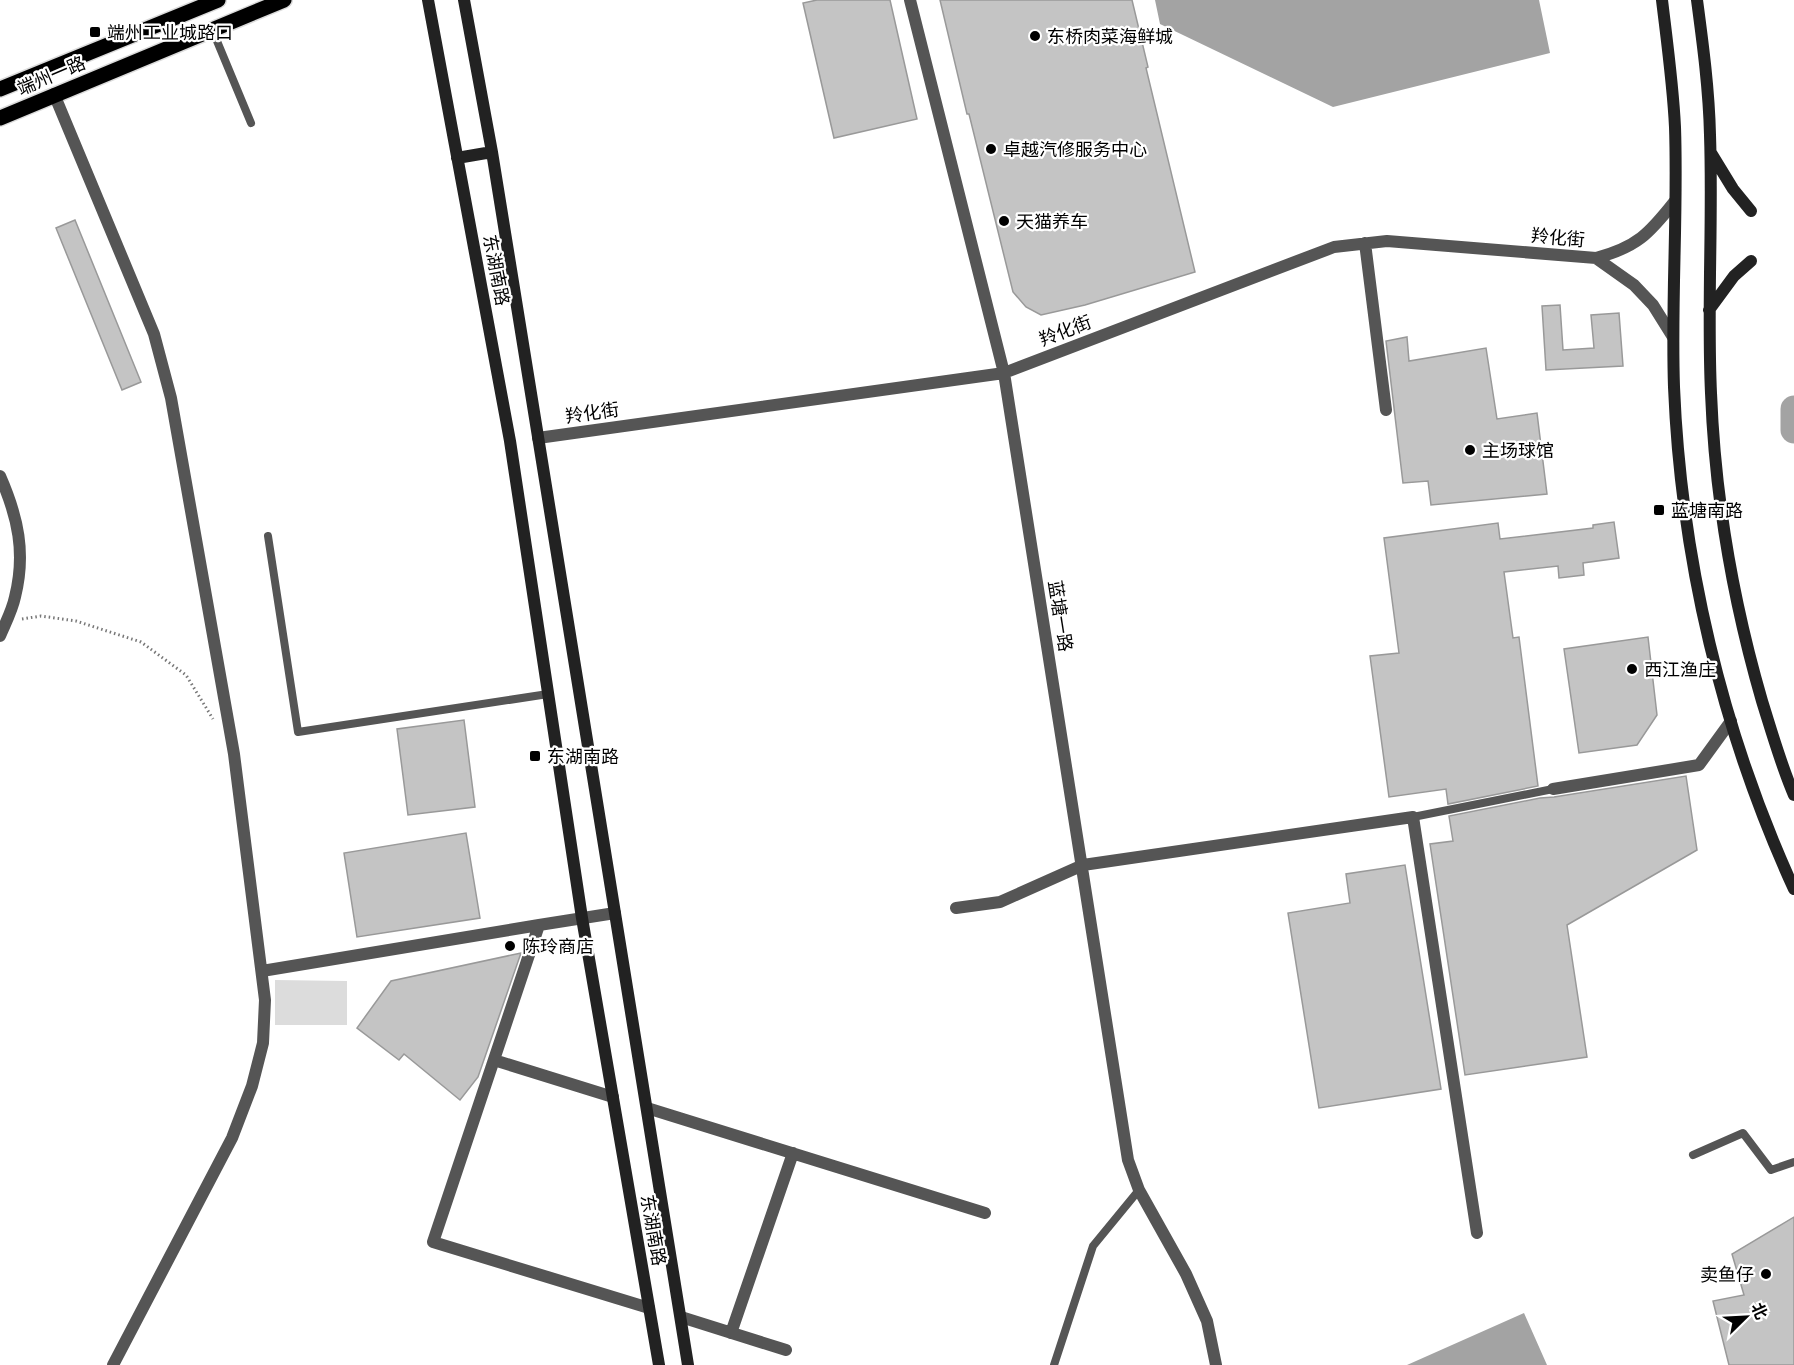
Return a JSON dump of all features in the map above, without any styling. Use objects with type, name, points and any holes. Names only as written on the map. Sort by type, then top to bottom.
[{"type":"main road","name":"端州一路","points":[[0,89],[218,0]]},
{"type":"main road","name":"端州一路","points":[[0,118],[284,0]]},
{"type":"main road","name":"东湖南路","points":[[428,0],[510,441],[582,918],[659,1365]]},
{"type":"main road","name":"东湖南路","points":[[464,0],[492,152],[688,1365]]},
{"type":"main road","points":[[1662,0],[1675,127],[1673,337],[1677,420],[1686,517],[1696,584],[1731,721],[1772,840],[1794,889]]},
{"type":"main road","points":[[1697,0],[1706,67],[1710,152],[1709,310],[1715,455],[1733,583],[1748,652],[1794,795]]},
{"type":"main road","points":[[457,158],[492,152]]},
{"type":"main road","points":[[1710,152],[1732,189],[1751,211]]},
{"type":"main road","points":[[1709,310],[1734,276],[1751,261]]},
{"type":"street","name":"蓝塘一路","points":[[910,0],[1004,373],[1128,1160],[1139,1190],[1186,1274],[1207,1321],[1216,1365]]},
{"type":"street","points":[[54,94],[154,334],[171,398],[234,754],[265,1000],[263,1043],[252,1086],[232,1138],[113,1365]]},
{"type":"street","points":[[1596,258],[1618,252],[1638,242],[1675,201]]},
{"type":"street","name":"羚化街","points":[[538,438],[1004,373],[1334,247],[1387,241],[1596,258]]},
{"type":"street","points":[[1365,243],[1386,410]]},
{"type":"street","points":[[1596,258],[1634,285],[1653,305],[1673,337]]},
{"type":"street","points":[[0,476],[8,493],[19,533],[21,564],[15,599],[0,636]]},
{"type":"street","points":[[1553,789],[1699,765],[1731,721]]},
{"type":"street","points":[[956,908],[1000,902],[1083,866],[1413,816],[1477,1233]]},
{"type":"street","points":[[262,971],[615,913]]},
{"type":"street","points":[[539,925],[434,1242],[649,1308]]},
{"type":"street","points":[[494,1060],[613,1097]]},
{"type":"street","points":[[647,1108],[984,1213]]},
{"type":"street","points":[[731,1333],[793,1153]]},
{"type":"street","points":[[681,1317],[786,1350]]},
{"type":"lane","points":[[212,30],[251,123]]},
{"type":"lane","points":[[268,536],[298,732],[548,694]]},
{"type":"lane","points":[[1413,816],[1553,789]]},
{"type":"lane","points":[[1693,1155],[1743,1134],[1771,1170],[1794,1162]]},
{"type":"lane","points":[[1054,1365],[1093,1246],[1139,1190]]},
{"type":"path","points":[[6,621],[41,616],[76,621],[141,642],[186,675],[216,724]]},
{"type":"shaded area","points":[[1155,0],[1539,0],[1550,53],[1333,107],[1160,24]]},
{"type":"shaded area","points":[[275,980],[347,981],[347,1025],[275,1025]]},
{"type":"shaded area","points":[[1524,1313],[1547,1365],[1407,1365]]},
{"type":"building","points":[[817,0],[890,0],[917,119],[834,138],[803,3]]},
{"type":"building","points":[[940,0],[1132,0],[1195,272],[1085,305],[1041,315],[1026,307],[1013,292]]},
{"type":"building","points":[[75,220],[141,382],[122,390],[56,228]]},
{"type":"building","points":[[1560,305],[1563,350],[1594,348],[1591,315],[1619,313],[1623,366],[1546,370],[1542,306]]},
{"type":"building","name":"主场球馆","points":[[1407,337],[1409,361],[1486,348],[1497,419],[1537,413],[1547,494],[1431,505],[1428,481],[1403,483],[1386,341]]},
{"type":"building","points":[[1614,522],[1619,558],[1583,563],[1584,575],[1559,578],[1558,566],[1504,572],[1513,638],[1519,637],[1538,786],[1448,804],[1446,789],[1389,797],[1370,656],[1399,653],[1384,538],[1498,523],[1500,539],[1593,528],[1593,525]]},
{"type":"building","points":[[1648,637],[1657,715],[1637,745],[1579,753],[1564,649]]},
{"type":"building","points":[[464,720],[475,807],[408,815],[397,729]]},
{"type":"building","points":[[1686,776],[1697,850],[1567,925],[1587,1057],[1465,1075],[1430,844],[1453,841],[1449,816],[1540,798]]},
{"type":"building","points":[[466,833],[480,918],[357,937],[344,853]]},
{"type":"building","points":[[1405,865],[1441,1089],[1319,1108],[1288,913],[1350,903],[1346,874]]},
{"type":"building","points":[[521,953],[478,1077],[460,1100],[404,1054],[399,1060],[357,1028],[391,981]]},
{"type":"building","name":"卖鱼仔","points":[[1794,1217],[1794,1365],[1729,1365],[1713,1301],[1744,1295],[1732,1254]]},
{"type":"waterway","points":[[1794,409],[1794,430]]},
{"type":"place","name":"端州工业城路口","points":[[95,32]]},
{"type":"place","name":"东桥肉菜海鲜城","points":[[1035,36]]},
{"type":"place","name":"卓越汽修服务中心","points":[[991,149]]},
{"type":"place","name":"天猫养车","points":[[1004,221]]},
{"type":"place","name":"主场球馆","points":[[1470,450]]},
{"type":"place","name":"蓝塘南路","points":[[1659,510]]},
{"type":"place","name":"西江渔庄","points":[[1632,669]]},
{"type":"place","name":"东湖南路","points":[[535,756]]},
{"type":"place","name":"陈玲商店","points":[[510,946]]},
{"type":"place","name":"卖鱼仔","points":[[1766,1274]]}]
